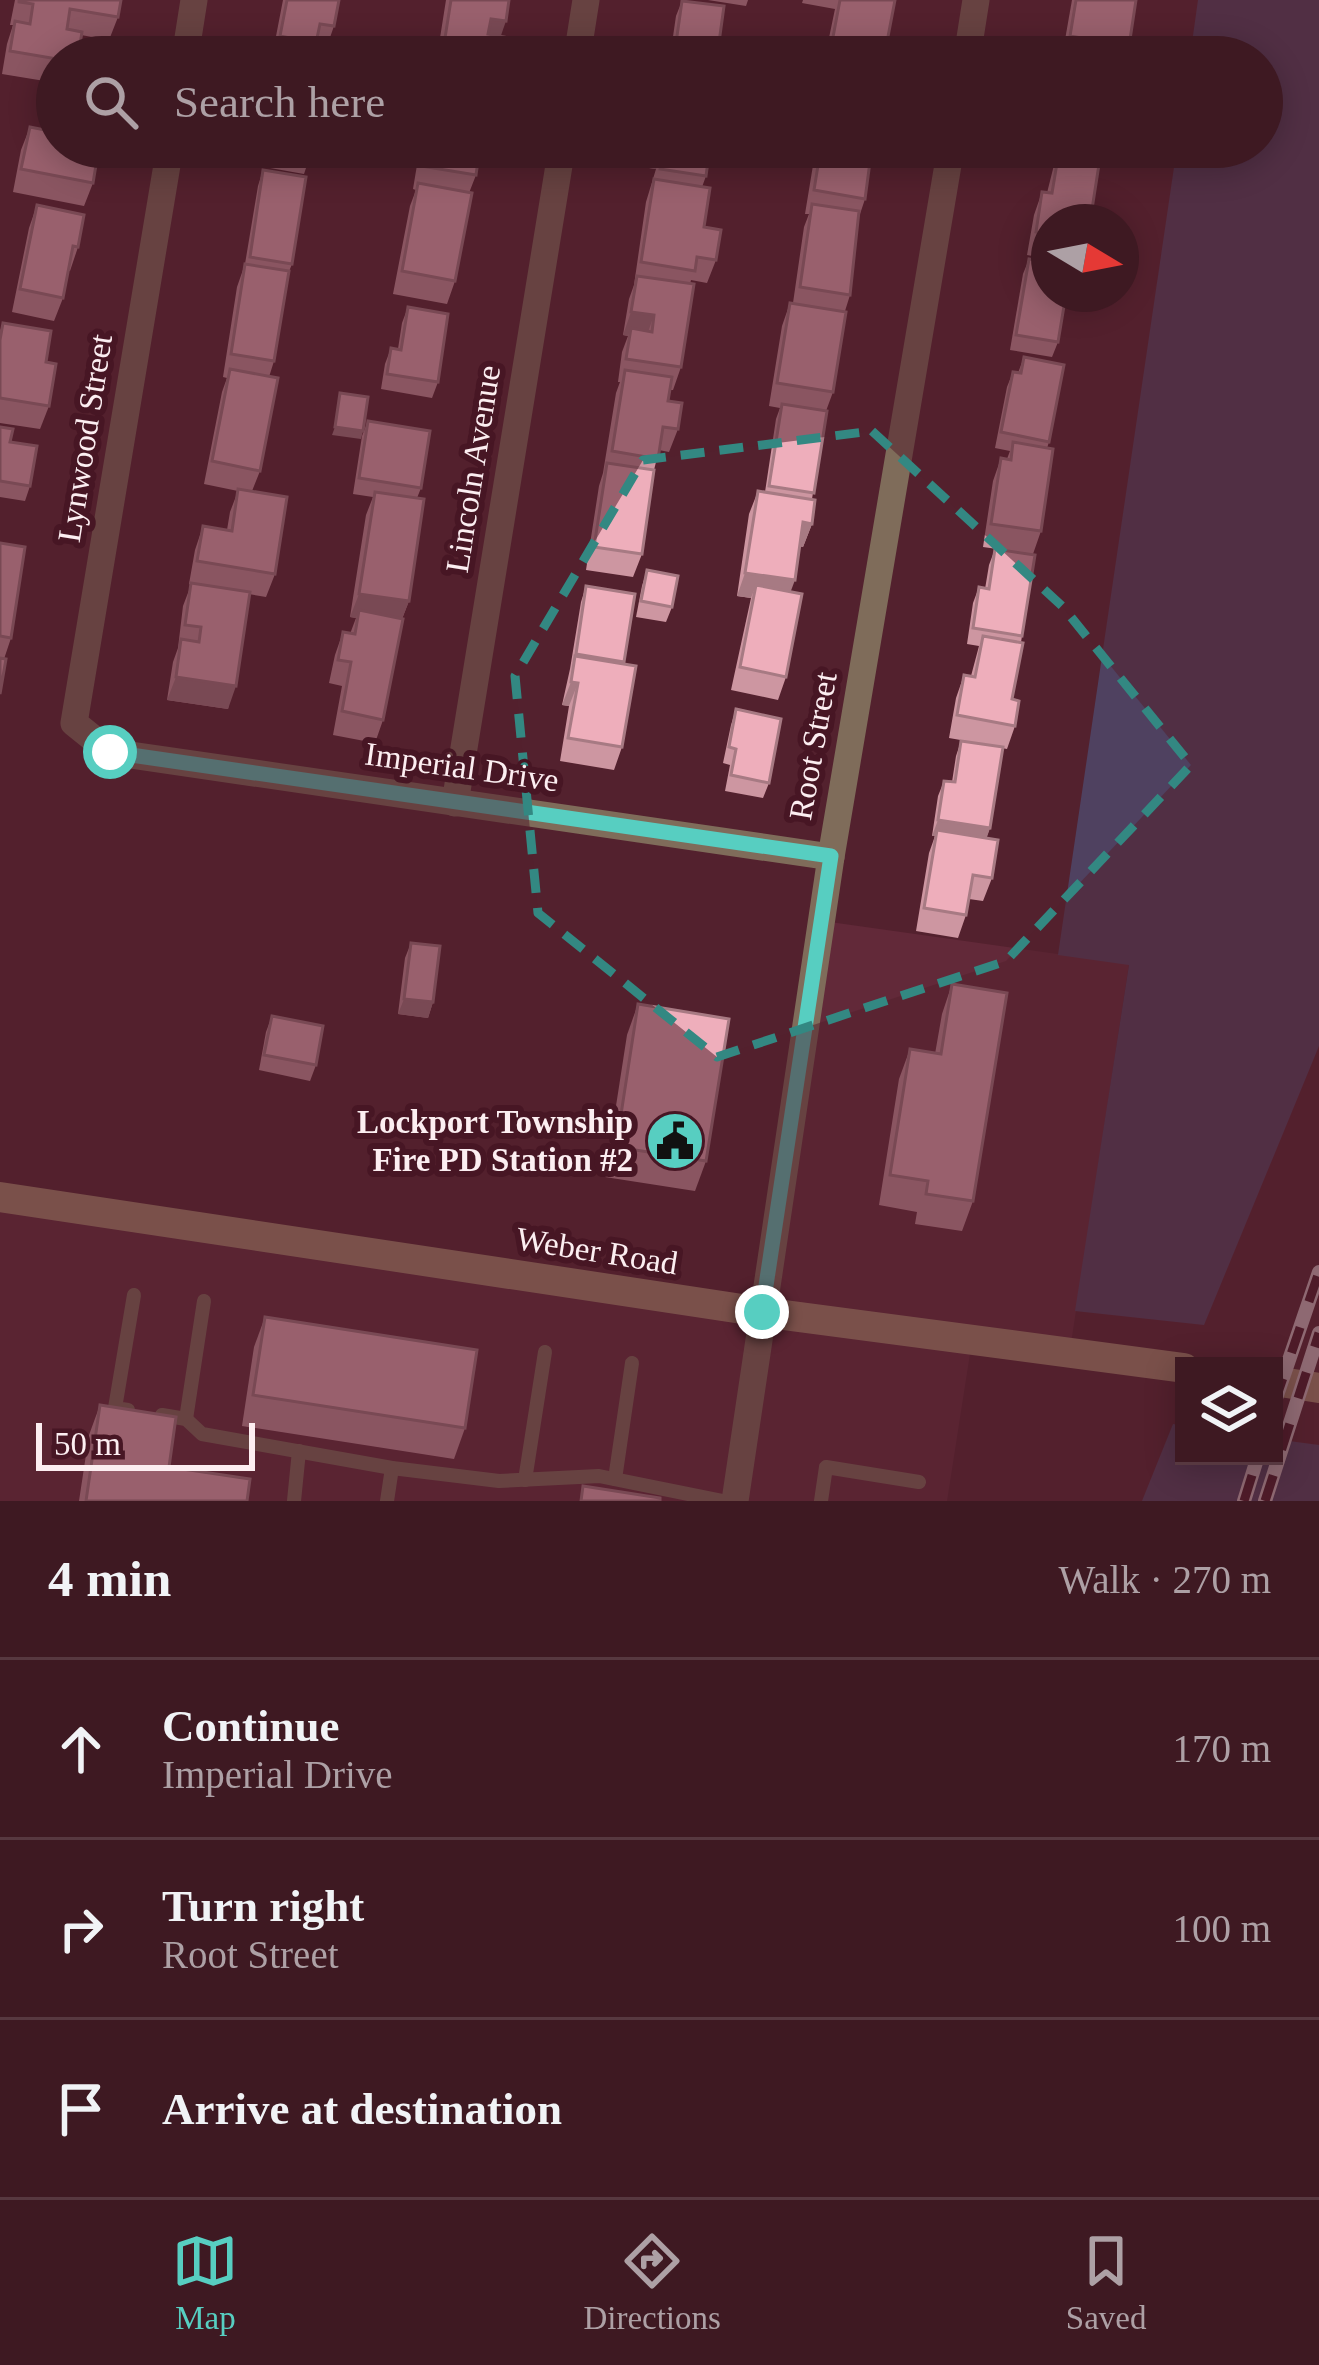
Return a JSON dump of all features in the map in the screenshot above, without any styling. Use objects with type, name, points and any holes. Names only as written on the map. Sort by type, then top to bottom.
[{"type":"main road","name":"Weber Road","points":[[0,1197],[762,1312],[1175,1367]]},
{"type":"main road","points":[[1283,1382],[1319,1388]]},
{"type":"street","points":[[188,36],[194,0]]},
{"type":"street","points":[[580,36],[586,0]]},
{"type":"street","points":[[970,36],[976,0]]},
{"type":"street","name":"Lynwood Street","points":[[88,735],[74,723],[166,168]]},
{"type":"street","name":"Lincoln Avenue","points":[[455,803],[559,168]]},
{"type":"street","name":"Root Street","points":[[735,1501],[831,856],[947,168]]},
{"type":"street","name":"Imperial Drive","points":[[88,735],[110,752],[831,856]]},
{"type":"lane","points":[[134,1295],[115,1408],[186,1419],[202,1434],[392,1468],[499,1481],[599,1476],[722,1501]]},
{"type":"lane","points":[[186,1419],[205,1301]]},
{"type":"lane","points":[[525,1480],[545,1352]]},
{"type":"lane","points":[[614,1479],[632,1363]]},
{"type":"lane","points":[[294,1501],[299,1451]]},
{"type":"lane","points":[[387,1501],[392,1468]]},
{"type":"lane","points":[[821,1501],[826,1468],[919,1482]]},
{"type":"highlighted area","points":[[872,431],[1062,606],[1191,765],[1006,961],[717,1057],[538,913],[515,676],[643,460]]},
{"type":"shaded area","points":[[1198,0],[1319,0],[1319,1046],[1204,1325],[1075,1311],[1129,965],[1058,955],[1174,168],[1283,168],[1283,36],[1193,36]]},
{"type":"shaded area","points":[[830,922],[1129,964],[1071,1343],[773,1306]]},
{"type":"shaded area","points":[[0,1204],[971,1347],[947,1501],[0,1501]]},
{"type":"shaded area","points":[[1173,1424],[1175,1465],[1283,1465],[1283,1440],[1319,1445],[1319,1501],[1142,1501]]},
{"type":"building","points":[[121,0],[118,17],[70,9],[67,29],[82,32],[81,36],[36,36],[36,55],[10,51],[15,21],[30,24],[33,4],[19,2]]},
{"type":"building","points":[[287,0],[339,0],[334,26],[320,24],[317,36],[280,36]]},
{"type":"building","points":[[451,0],[509,0],[506,21],[491,19],[488,34],[499,36],[445,36]]},
{"type":"building","points":[[840,0],[895,0],[888,36],[833,36]]},
{"type":"building","points":[[1076,0],[1136,0],[1131,36],[1070,36]]},
{"type":"building","points":[[682,1],[724,6],[720,36],[677,36]]},
{"type":"building","points":[[30,127],[36,128],[36,168],[96,168],[93,183],[21,169]]},
{"type":"building","points":[[433,168],[477,168],[476,175]]},
{"type":"building","points":[[660,168],[707,168],[706,176]]},
{"type":"building","points":[[818,168],[869,168],[865,199],[814,190]]},
{"type":"building","points":[[1056,168],[1098,168],[1093,204],[1040,204],[1042,192],[1052,193]]},
{"type":"building","points":[[263,170],[306,177],[292,264],[250,257]]},
{"type":"building","points":[[654,179],[710,188],[704,227],[721,230],[716,260],[697,257],[695,271],[641,262]]},
{"type":"building","points":[[418,183],[472,193],[455,281],[402,271]]},
{"type":"building","points":[[812,204],[859,211],[850,295],[800,287]]},
{"type":"building","points":[[37,205],[84,215],[63,298],[20,289]]},
{"type":"building","points":[[1031,259],[1031,312],[1063,312],[1058,342],[1016,335]]},
{"type":"building","points":[[245,264],[289,271],[274,361],[231,354]]},
{"type":"building","points":[[637,276],[694,284],[681,367],[626,359],[631,328],[652,332],[654,315],[631,312]]},
{"type":"building","points":[[790,303],[846,312],[833,392],[777,383]]},
{"type":"building","points":[[408,307],[448,314],[438,382],[387,374],[391,348],[401,350]]},
{"type":"building","points":[[3,323],[51,331],[46,362],[56,364],[49,406],[0,398]]},
{"type":"building","points":[[1024,357],[1064,365],[1049,442],[1001,432],[1013,372],[1021,373]]},
{"type":"building","points":[[230,369],[278,378],[260,471],[212,461]]},
{"type":"building","points":[[625,370],[672,377],[668,401],[682,403],[678,429],[663,427],[658,459],[612,451]]},
{"type":"building","points":[[340,393],[368,397],[363,431],[335,427]]},
{"type":"building","points":[[782,404],[827,411],[814,493],[769,486]]},
{"type":"building","points":[[368,421],[430,431],[421,488],[359,478]]},
{"type":"building","points":[[0,427],[13,429],[10,442],[37,446],[30,486],[0,481]]},
{"type":"building","points":[[1013,442],[1053,449],[1041,531],[991,524],[1001,458],[1011,460]]},
{"type":"building","points":[[607,463],[654,470],[642,554],[594,547]]},
{"type":"building","points":[[238,489],[287,497],[275,574],[197,561],[203,526],[232,531]]},
{"type":"building","points":[[758,491],[815,500],[812,524],[803,522],[795,580],[745,573]]},
{"type":"building","points":[[375,492],[424,499],[409,601],[359,594]]},
{"type":"building","points":[[0,543],[25,547],[11,638],[0,636]]},
{"type":"building","points":[[995,549],[1035,555],[1022,636],[973,628],[979,587],[989,589]]},
{"type":"building","points":[[647,570],[678,576],[672,607],[641,601]]},
{"type":"building","points":[[191,583],[250,592],[236,686],[176,677],[181,639],[199,642],[201,627],[185,625]]},
{"type":"building","points":[[756,585],[802,594],[786,677],[740,667]]},
{"type":"building","points":[[586,586],[635,594],[624,662],[576,654]]},
{"type":"building","points":[[359,610],[403,619],[383,720],[342,711],[351,662],[338,660],[343,632],[355,634]]},
{"type":"building","points":[[983,636],[1023,643],[1012,699],[1019,701],[1015,726],[957,715],[964,675],[975,677]]},
{"type":"building","points":[[575,656],[636,666],[622,747],[568,738],[578,683],[571,682]]},
{"type":"building","points":[[0,658],[6,659],[0,694]]},
{"type":"building","points":[[736,709],[781,719],[769,783],[731,775],[736,749],[729,747]]},
{"type":"building","points":[[961,741],[1003,747],[990,828],[938,820],[944,781],[955,782]]},
{"type":"building","points":[[937,830],[998,840],[992,878],[973,875],[966,915],[924,908]]},
{"type":"building","points":[[411,943],[440,946],[433,1002],[404,999]]},
{"type":"building","points":[[952,984],[1007,993],[973,1201],[926,1194],[928,1181],[890,1175],[910,1049],[941,1054]]},
{"type":"building","points":[[638,1004],[729,1019],[706,1161],[616,1147]]},
{"type":"building","points":[[272,1016],[323,1026],[316,1065],[264,1055]]},
{"type":"building","points":[[265,1317],[477,1350],[465,1428],[253,1395]]},
{"type":"building","points":[[100,1405],[176,1417],[169,1467],[250,1479],[247,1501],[86,1501]]},
{"type":"building","points":[[583,1486],[660,1498],[660,1501],[581,1501]]},
{"type":"railway","points":[[1283,1378],[1319,1272]]},
{"type":"railway","points":[[1265,1501],[1319,1333]]},
{"type":"railway","points":[[1244,1501],[1255,1465]]},
{"type":"place","name":"Lockport Township Fire PD Station #2","points":[[675,1141]]},
{"type":"route","points":[[110,752],[831,856],[762,1312]]}]
